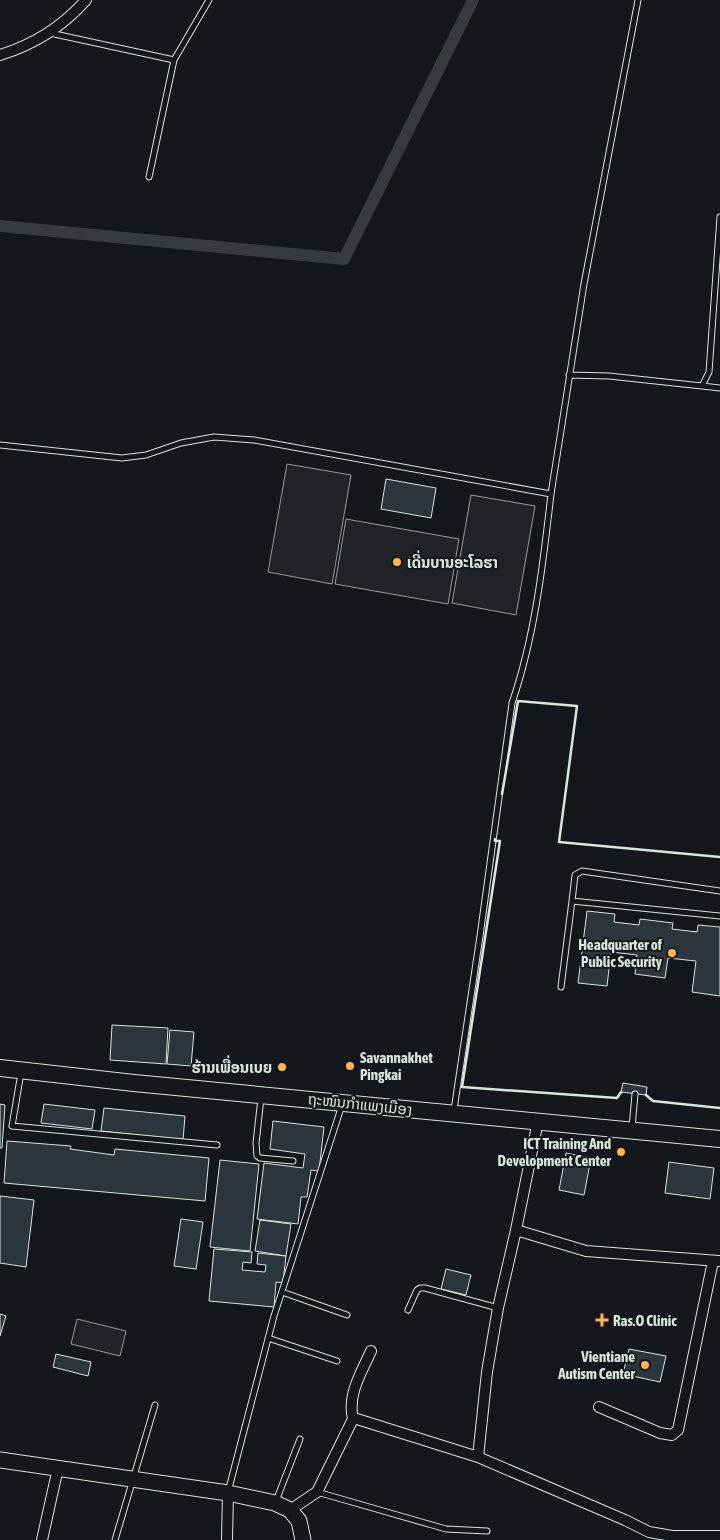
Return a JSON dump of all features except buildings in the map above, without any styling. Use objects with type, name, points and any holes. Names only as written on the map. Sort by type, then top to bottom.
[{"type":"main road","name":"ຖະໜົນກຳແພງເມືອງ","points":[[0,1068],[720,1139]]},
{"type":"street","points":[[0,55],[49,33],[86,0]]},
{"type":"street","points":[[478,1457],[487,1372],[498,1308],[538,1121]]},
{"type":"street","points":[[516,1230],[586,1251],[717,1261],[678,1430],[672,1435],[660,1434],[599,1407]]},
{"type":"street","points":[[290,1510],[317,1492],[353,1420],[350,1410],[354,1389],[371,1351]]},
{"type":"street","points":[[353,1420],[357,1419],[398,1431],[478,1457],[649,1532],[672,1536],[720,1536]]},
{"type":"street","points":[[0,1460],[228,1493],[275,1504],[290,1510],[299,1521],[303,1540]]},
{"type":"street","points":[[42,1540],[58,1468]]},
{"type":"street","points":[[227,1540],[228,1493]]},
{"type":"lane","points":[[150,177],[174,60],[209,0]]},
{"type":"lane","points":[[454,1114],[512,703],[528,649],[586,274],[638,0]]},
{"type":"lane","points":[[49,33],[174,60]]},
{"type":"lane","points":[[702,386],[709,372],[720,217]]},
{"type":"lane","points":[[569,375],[609,376],[720,388]]},
{"type":"lane","points":[[0,445],[122,458],[146,455],[181,443],[214,437],[254,440],[551,494]]},
{"type":"lane","points":[[561,987],[574,875],[582,871],[720,890]]},
{"type":"lane","points":[[572,901],[720,916]]},
{"type":"lane","points":[[22,1070],[12,1126],[217,1145]]},
{"type":"lane","points":[[631,1131],[635,1094]]},
{"type":"lane","points":[[262,1095],[256,1143],[257,1156],[260,1158],[293,1161]]},
{"type":"lane","points":[[228,1493],[268,1338],[343,1103]]},
{"type":"lane","points":[[408,1310],[417,1290],[420,1288],[498,1308]]},
{"type":"lane","points":[[282,1292],[347,1315]]},
{"type":"lane","points":[[268,1338],[337,1361]]},
{"type":"lane","points":[[115,1540],[155,1405]]},
{"type":"lane","points":[[275,1504],[300,1439]]},
{"type":"lane","points":[[317,1492],[446,1529],[487,1531]]},
{"type":"shaded area","points":[[287,464],[351,475],[332,584],[268,572]]},
{"type":"shaded area","points":[[471,495],[535,506],[516,615],[452,603]]},
{"type":"shaded area","name":"ເດີ່ນບານອະໂລຮາ","points":[[346,519],[459,539],[448,604],[335,584]]},
{"type":"shaded area","points":[[77,1319],[126,1331],[120,1356],[71,1344]]},
{"type":"waterway","points":[[0,226],[344,259],[473,0]]},
{"type":"wall","points":[[502,794],[518,701],[577,706],[559,842],[720,857]]},
{"type":"wall","points":[[495,839],[495,841],[500,841],[462,1087],[617,1098],[621,1092]]},
{"type":"wall","points":[[646,1095],[653,1101],[720,1108]]},
{"type":"place","name":"ເດີ່ນບານອະໂລຮາ","points":[[397,562]]},
{"type":"place","name":"Headquarter of Public Security","points":[[672,953]]},
{"type":"place","name":"Savannakhet Pingkai","points":[[350,1066]]},
{"type":"place","name":"ຮ້ານເພື່ອນເບຍ","points":[[282,1067]]},
{"type":"place","name":"ICT Training And Development Center","points":[[621,1152]]},
{"type":"place","name":"Ras.O Clinic","points":[[602,1320]]},
{"type":"place","name":"Vientiane Autism Center","points":[[645,1365]]}]
